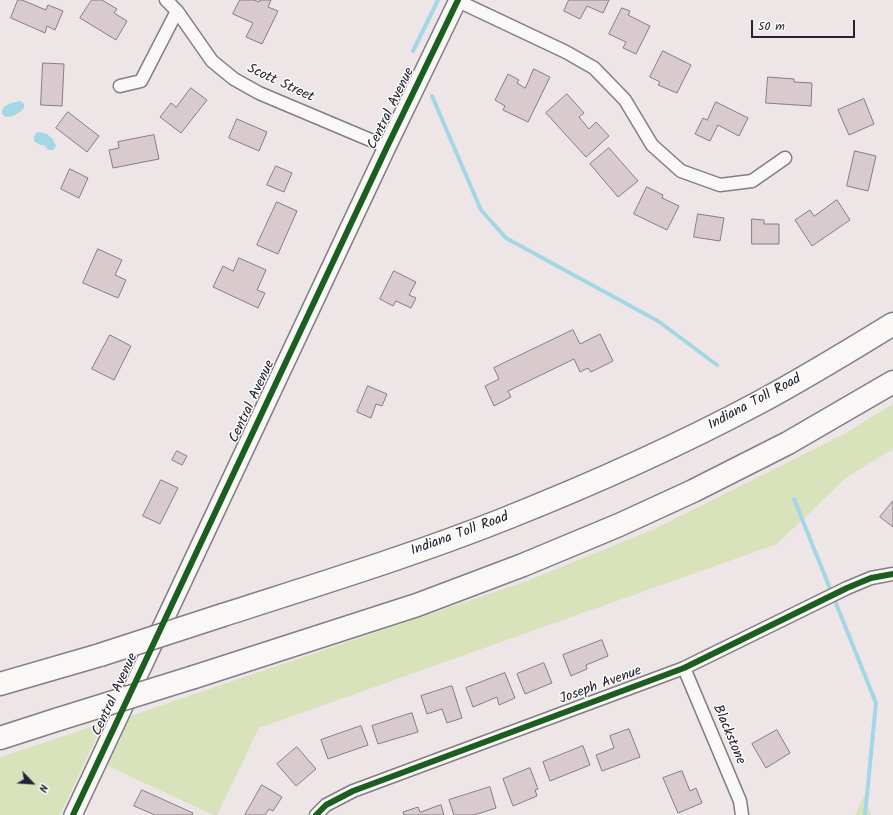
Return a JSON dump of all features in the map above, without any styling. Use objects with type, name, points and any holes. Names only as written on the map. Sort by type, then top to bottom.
[{"type":"highway","name":"Indiana Toll Road","points":[[8,682],[100,655],[413,553],[501,520],[599,480],[668,449],[760,402],[848,352],[893,324]]},
{"type":"highway","points":[[9,736],[417,605],[523,565],[619,525],[693,491],[788,443],[893,382]]},
{"type":"street","name":"Scott Street","points":[[166,0],[177,10],[212,61],[234,79],[259,93],[387,147]]},
{"type":"street","points":[[458,0],[566,52],[594,68],[625,100],[652,145],[681,171],[720,185],[752,181],[785,158]]},
{"type":"street","name":"Central Avenue","points":[[73,815],[387,147],[458,0]]},
{"type":"street","points":[[120,86],[141,81],[177,10]]},
{"type":"street","name":"Joseph Avenue","points":[[316,815],[326,806],[353,791],[684,668],[847,588],[871,578],[893,574]]},
{"type":"street","name":"Blackstone","points":[[684,668],[740,801],[742,815]]},
{"type":"green space","points":[[893,404],[893,449],[847,477],[777,544],[259,728],[217,815],[213,815],[106,765],[130,716],[527,581],[654,529],[844,434]]},
{"type":"green space","points":[[103,723],[60,815],[0,815],[0,757]]},
{"type":"green space","points":[[864,795],[871,815],[855,815]]},
{"type":"water","points":[[20,101],[24,104],[24,108],[21,111],[10,117],[3,115],[2,110],[6,106]]},
{"type":"water","points":[[37,132],[47,134],[53,140],[56,146],[53,150],[48,150],[44,145],[40,145],[34,141],[34,137]]},
{"type":"building","points":[[18,0],[22,0],[46,10],[48,5],[63,11],[55,30],[47,26],[45,33],[11,18]]},
{"type":"building","points":[[92,0],[102,0],[117,9],[114,13],[127,21],[116,40],[80,18]]},
{"type":"building","points":[[240,0],[254,0],[259,2],[260,0],[271,0],[268,7],[278,11],[262,44],[246,37],[253,23],[233,14]]},
{"type":"building","points":[[569,0],[609,0],[603,13],[587,6],[580,19],[564,11]]},
{"type":"building","points":[[622,8],[630,11],[628,15],[650,26],[636,54],[623,48],[626,42],[609,34]]},
{"type":"building","points":[[663,51],[691,65],[677,93],[658,85],[660,82],[650,77]]},
{"type":"building","points":[[43,63],[64,64],[62,106],[41,105]]},
{"type":"building","points":[[534,69],[550,77],[528,122],[503,110],[505,106],[495,100],[508,74],[519,80],[517,83],[525,88]]},
{"type":"building","points":[[768,77],[794,79],[794,82],[812,83],[811,106],[766,103]]},
{"type":"building","points":[[191,88],[207,100],[181,133],[160,117],[171,103],[176,107]]},
{"type":"building","points":[[567,94],[584,113],[579,117],[589,129],[596,122],[609,136],[586,157],[546,113]]},
{"type":"building","points":[[864,99],[874,124],[849,135],[838,110]]},
{"type":"building","points":[[716,102],[748,118],[739,136],[718,125],[710,141],[695,134],[703,118],[707,120]]},
{"type":"building","points":[[68,112],[99,136],[87,152],[56,128]]},
{"type":"building","points":[[237,119],[267,132],[259,151],[229,138]]},
{"type":"building","points":[[154,135],[159,159],[113,168],[109,150],[119,148],[118,142]]},
{"type":"building","points":[[609,148],[638,181],[618,197],[590,164]]},
{"type":"building","points":[[855,151],[876,156],[868,191],[847,186]]},
{"type":"building","points":[[276,166],[292,173],[284,192],[267,185]]},
{"type":"building","points":[[70,169],[88,178],[79,198],[61,189]]},
{"type":"building","points":[[647,187],[663,195],[662,198],[679,206],[667,230],[634,214]]},
{"type":"building","points":[[837,200],[850,220],[812,246],[795,220],[810,210],[814,216]]},
{"type":"building","points":[[277,202],[297,211],[278,254],[257,245]]},
{"type":"building","points":[[698,214],[724,218],[720,241],[694,237]]},
{"type":"building","points":[[752,219],[764,220],[764,224],[779,224],[779,244],[752,244]]},
{"type":"building","points":[[98,249],[122,260],[115,275],[126,280],[118,298],[83,283]]},
{"type":"building","points":[[239,258],[266,270],[257,290],[265,293],[258,308],[213,287],[223,266],[233,271]]},
{"type":"building","points":[[394,271],[416,282],[409,295],[416,298],[411,308],[396,301],[393,306],[380,299]]},
{"type":"building","points":[[573,330],[580,344],[600,334],[613,361],[591,372],[588,368],[580,372],[574,359],[508,391],[511,397],[494,406],[485,386],[499,379],[494,368]]},
{"type":"building","points":[[110,335],[131,346],[114,380],[92,369]]},
{"type":"building","points":[[368,386],[387,394],[382,406],[376,404],[371,418],[357,412]]},
{"type":"building","points":[[177,451],[187,456],[182,465],[172,460]]},
{"type":"building","points":[[161,480],[178,488],[160,524],[143,516]]},
{"type":"building","points":[[893,501],[893,527],[880,517]]},
{"type":"building","points":[[602,640],[608,656],[586,665],[587,669],[571,676],[563,655]]},
{"type":"building","points":[[544,663],[552,683],[525,694],[517,674]]},
{"type":"building","points":[[505,673],[515,698],[499,705],[497,697],[473,707],[466,688]]},
{"type":"building","points":[[452,686],[462,718],[447,723],[442,709],[427,714],[421,696]]},
{"type":"building","points":[[412,713],[418,732],[378,744],[372,726]]},
{"type":"building","points":[[361,726],[368,745],[328,759],[321,740]]},
{"type":"building","points":[[629,729],[640,757],[602,771],[596,755],[614,748],[610,736]]},
{"type":"building","points":[[777,730],[790,753],[766,768],[752,744]]},
{"type":"building","points":[[583,746],[590,765],[550,781],[543,762]]},
{"type":"building","points":[[297,747],[316,769],[296,786],[277,764]]},
{"type":"building","points":[[530,768],[538,789],[535,790],[537,796],[513,806],[503,779]]},
{"type":"building","points":[[682,771],[690,791],[696,788],[702,803],[678,813],[663,778]]},
{"type":"building","points":[[262,785],[282,797],[273,811],[269,809],[265,815],[245,815]]},
{"type":"building","points":[[490,787],[496,808],[474,815],[454,815],[449,800]]},
{"type":"building","points":[[142,790],[193,813],[192,815],[155,815],[134,806]]},
{"type":"building","points":[[441,805],[444,815],[404,815],[403,812],[418,807],[420,812]]},
{"type":"waterway","points":[[413,51],[438,0]]},
{"type":"waterway","points":[[432,96],[481,210],[506,238],[658,321],[717,365]]},
{"type":"waterway","points":[[794,499],[876,703],[865,815]]},
{"type":"cycle path","points":[[73,815],[387,147],[458,0]]},
{"type":"cycle path","points":[[316,815],[326,805],[353,791],[684,668],[847,588],[871,578],[893,574]]}]
